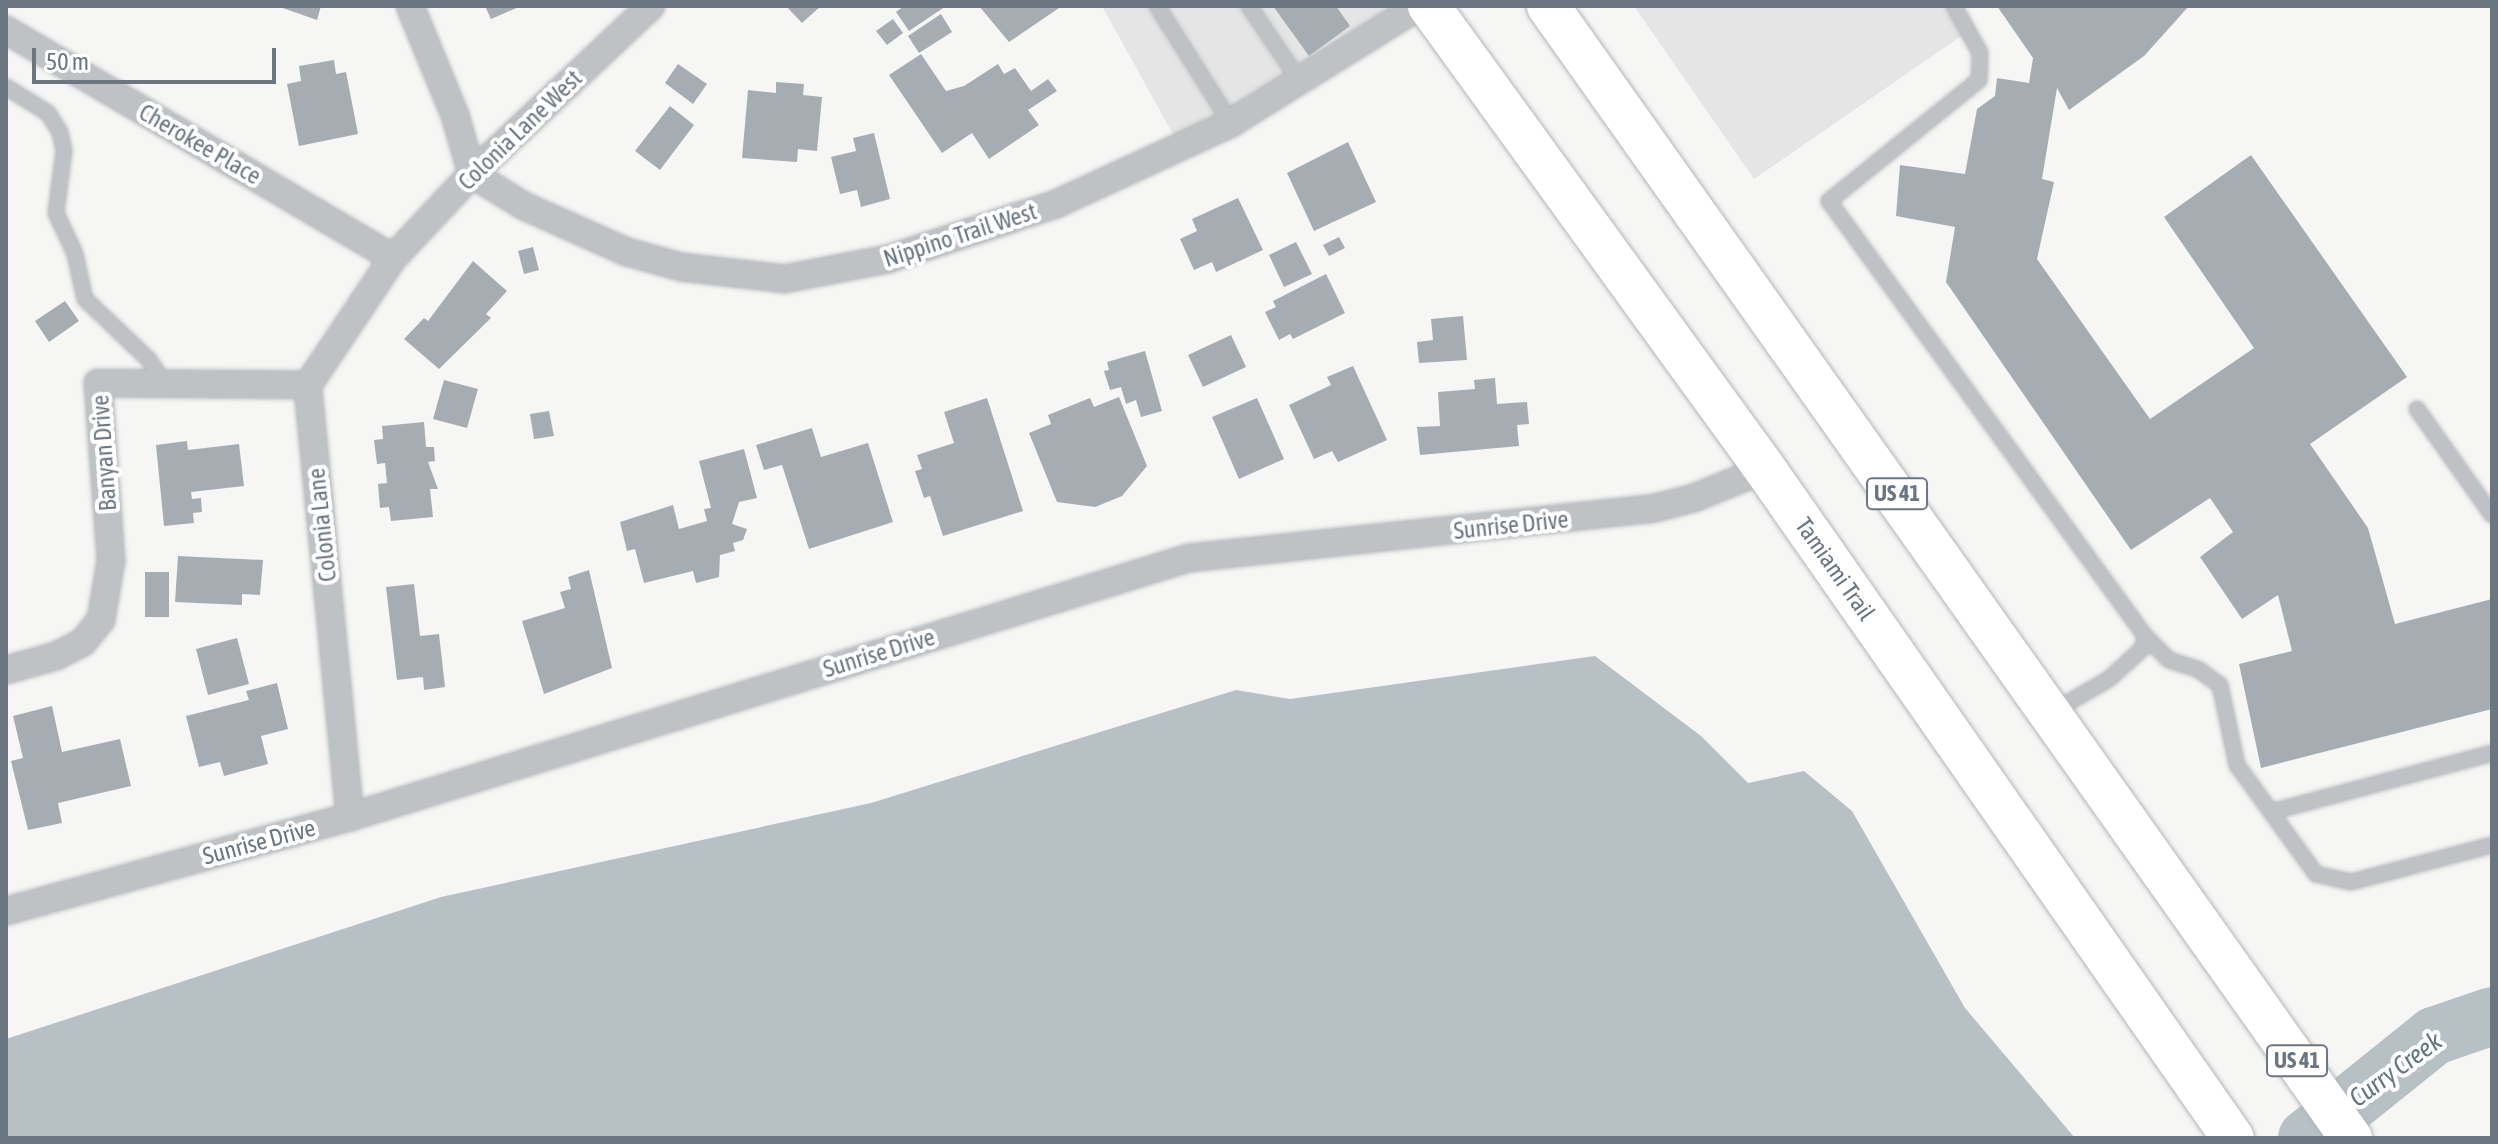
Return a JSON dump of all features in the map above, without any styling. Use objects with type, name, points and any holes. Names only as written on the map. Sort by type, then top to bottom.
[{"type":"main road","name":"Tamiami Trail","points":[[1429,6],[1765,469],[2233,1138]]},
{"type":"main road","name":"US 41","points":[[1548,6],[2052,712],[2351,1138]]},
{"type":"street","points":[[410,6],[455,115],[472,174]]},
{"type":"street","name":"Colonia Lane West","points":[[393,258],[472,174],[651,6]]},
{"type":"street","name":"Nippino Trail West","points":[[472,174],[524,206],[627,252],[681,267],[784,279],[876,263],[1016,218],[1231,123],[1301,83],[1419,6]]},
{"type":"street","name":"Cherokee Place","points":[[6,30],[393,258]]},
{"type":"street","points":[[308,385],[393,258]]},
{"type":"street","name":"Banyan Drive","points":[[6,670],[56,656],[83,642],[101,620],[111,560],[98,383],[308,385]]},
{"type":"street","name":"Colonia Lane","points":[[308,385],[350,817]]},
{"type":"street","name":"Sunrise Drive","points":[[6,911],[350,817],[1189,558],[1651,509],[1694,498],[1765,469]]},
{"type":"lane","points":[[1157,6],[1231,123]]},
{"type":"lane","points":[[1249,6],[1301,83]]},
{"type":"lane","points":[[1954,6],[1980,53],[1979,80],[1829,201],[2145,636],[2169,660],[2199,670],[2220,685],[2237,765],[2316,874],[2333,882],[2351,882],[2492,845]]},
{"type":"lane","points":[[6,87],[48,113],[60,132],[64,151],[56,213],[75,254],[85,299],[149,360],[165,384]]},
{"type":"lane","points":[[2417,409],[2492,515]]},
{"type":"lane","points":[[2052,712],[2109,679],[2143,648],[2145,636]]},
{"type":"lane","points":[[2271,812],[2492,753]]},
{"type":"shaded area","points":[[1102,6],[1408,6],[1419,22],[1174,136]]},
{"type":"shaded area","points":[[1634,6],[1947,6],[1967,32],[1754,179]]},
{"type":"shaded area","points":[[1595,656],[1701,736],[1748,783],[1804,771],[1852,811],[1965,1008],[2075,1138],[6,1138],[6,1039],[441,897],[871,803],[1236,690],[1290,699]]},
{"type":"building","points":[[277,6],[321,6],[317,20]]},
{"type":"building","points":[[485,6],[521,6],[491,19]]},
{"type":"building","points":[[786,6],[821,6],[802,23]]},
{"type":"building","points":[[904,6],[946,6],[909,31],[896,12]]},
{"type":"building","points":[[979,6],[1062,6],[1009,42]]},
{"type":"building","points":[[1273,6],[1336,6],[1350,26],[1309,56]]},
{"type":"building","points":[[1997,6],[2189,6],[2144,56],[2069,110],[2057,88],[2042,179],[2054,182],[2037,259],[2150,419],[2254,348],[2164,217],[2251,155],[2407,377],[2310,444],[2368,528],[2395,624],[2492,599],[2492,709],[2261,768],[2239,664],[2292,651],[2278,595],[2242,619],[2200,557],[2233,532],[2210,498],[2131,550],[1946,282],[1955,227],[1896,216],[1900,165],[1965,174],[1977,109],[1995,96],[1997,78],[2029,83],[2033,58]]},
{"type":"building","points":[[941,14],[952,32],[919,53],[908,36]]},
{"type":"building","points":[[893,19],[903,33],[887,45],[876,31]]},
{"type":"building","points":[[921,54],[946,91],[964,86],[998,64],[1004,74],[1015,68],[1031,91],[1048,79],[1057,91],[1028,110],[1039,125],[989,159],[972,133],[942,153],[889,75]]},
{"type":"building","points":[[334,60],[336,74],[346,72],[358,134],[299,146],[287,84],[301,81],[299,66]]},
{"type":"building","points":[[678,64],[707,84],[693,104],[665,83]]},
{"type":"building","points":[[776,82],[804,84],[803,95],[822,97],[817,151],[798,149],[797,162],[742,158],[748,90],[776,93]]},
{"type":"building","points":[[670,106],[694,125],[660,170],[635,151]]},
{"type":"building","points":[[874,133],[890,199],[861,207],[857,190],[840,194],[831,157],[856,151],[853,138]]},
{"type":"building","points":[[1348,142],[1376,202],[1314,231],[1287,173]]},
{"type":"building","points":[[1238,198],[1263,250],[1216,272],[1212,262],[1194,270],[1180,239],[1197,231],[1192,219]]},
{"type":"building","points":[[1339,237],[1345,248],[1329,256],[1323,245]]},
{"type":"building","points":[[1296,242],[1312,274],[1284,287],[1269,255]]},
{"type":"building","points":[[533,247],[539,270],[524,274],[518,251]]},
{"type":"building","points":[[473,261],[507,291],[486,314],[491,318],[439,369],[404,339],[424,318],[428,321]]},
{"type":"building","points":[[1326,274],[1345,313],[1293,339],[1290,334],[1279,340],[1265,312],[1276,307],[1273,301]]},
{"type":"building","points":[[65,301],[79,321],[49,342],[35,321]]},
{"type":"building","points":[[1463,316],[1467,360],[1419,363],[1417,342],[1433,340],[1431,319]]},
{"type":"building","points":[[1231,335],[1246,367],[1203,387],[1188,355]]},
{"type":"building","points":[[1145,351],[1162,411],[1141,417],[1136,400],[1126,404],[1121,387],[1110,390],[1104,371],[1109,370],[1107,362]]},
{"type":"building","points":[[1353,366],[1387,440],[1338,462],[1332,451],[1314,459],[1289,405],[1331,385],[1327,377]]},
{"type":"building","points":[[1495,378],[1497,404],[1527,402],[1529,424],[1517,425],[1519,446],[1420,455],[1417,427],[1440,426],[1438,392],[1475,389],[1474,380]]},
{"type":"building","points":[[444,380],[478,389],[467,428],[433,419]]},
{"type":"building","points":[[1119,397],[1147,466],[1122,496],[1095,507],[1057,502],[1029,433],[1051,424],[1048,415],[1090,398],[1094,407]]},
{"type":"building","points":[[987,398],[1023,511],[943,536],[930,496],[924,498],[915,471],[922,469],[917,455],[954,443],[944,412]]},
{"type":"building","points":[[1257,398],[1284,459],[1239,479],[1212,417]]},
{"type":"building","points":[[549,411],[554,436],[534,439],[530,414]]},
{"type":"building","points":[[424,422],[426,447],[434,447],[435,461],[428,462],[438,489],[430,489],[433,517],[391,521],[389,507],[380,508],[378,484],[387,483],[385,463],[377,464],[374,440],[383,439],[382,426]]},
{"type":"building","points":[[812,428],[821,457],[868,443],[893,522],[809,549],[782,465],[764,470],[756,445]]},
{"type":"building","points":[[187,441],[188,450],[239,444],[244,486],[191,492],[192,499],[201,498],[202,512],[193,513],[194,523],[164,526],[156,445]]},
{"type":"building","points":[[744,449],[757,498],[739,502],[732,524],[747,529],[743,540],[733,543],[735,551],[720,555],[719,577],[696,583],[693,571],[644,583],[635,549],[627,551],[620,522],[673,505],[679,529],[707,521],[704,509],[711,508],[699,461]]},
{"type":"building","points":[[178,556],[263,560],[260,595],[242,594],[242,605],[175,602]]},
{"type":"building","points":[[589,570],[612,668],[544,694],[522,621],[565,608],[560,592],[571,589],[568,577]]},
{"type":"building","points":[[145,572],[169,572],[169,617],[145,617]]},
{"type":"building","points":[[414,584],[420,636],[439,634],[445,687],[424,690],[423,677],[397,680],[386,587]]},
{"type":"building","points":[[237,638],[249,684],[208,695],[196,649]]},
{"type":"building","points":[[277,683],[288,729],[261,736],[268,764],[224,776],[220,762],[199,767],[186,716],[249,700],[246,691]]},
{"type":"building","points":[[52,706],[62,752],[120,739],[131,786],[58,803],[62,823],[28,830],[11,761],[23,758],[13,716]]},
{"type":"waterway","name":"Curry Creek","points":[[2307,1138],[2434,1036],[2492,1016]]}]
